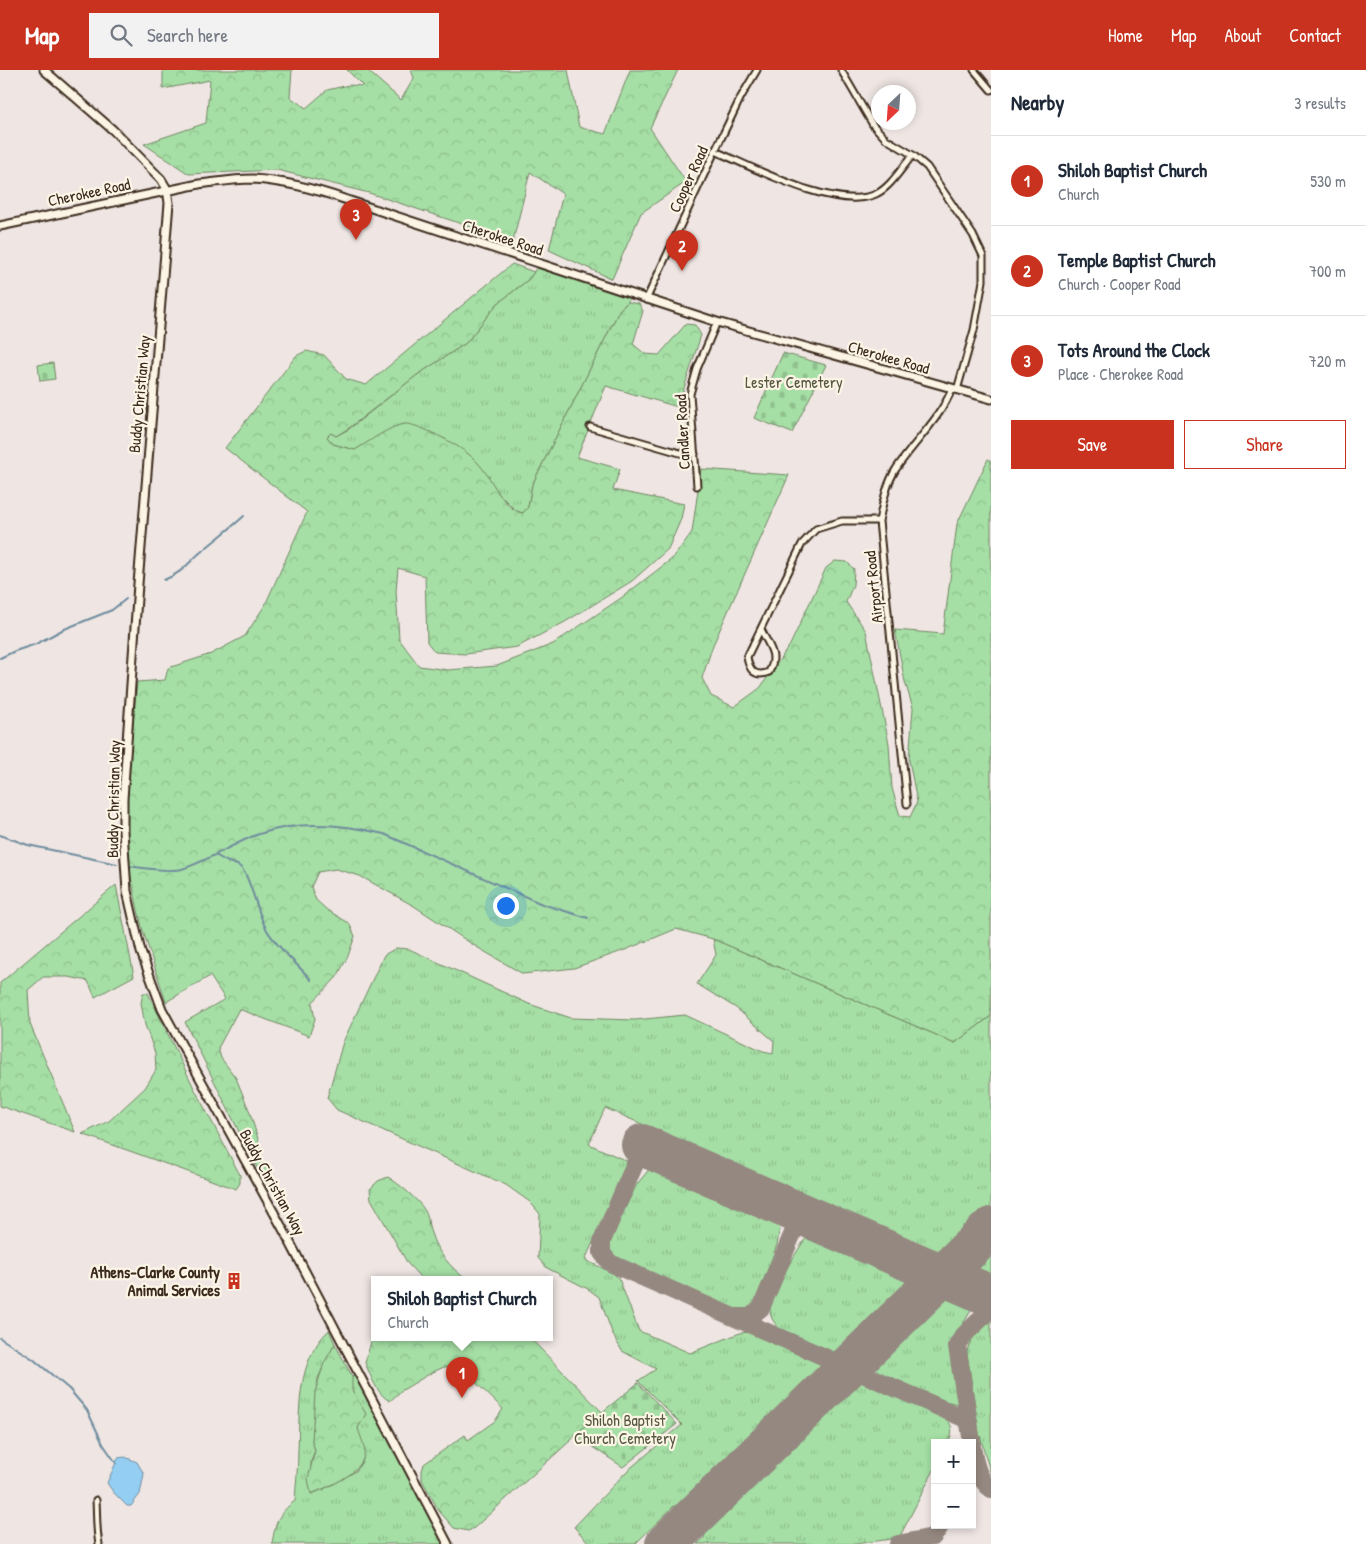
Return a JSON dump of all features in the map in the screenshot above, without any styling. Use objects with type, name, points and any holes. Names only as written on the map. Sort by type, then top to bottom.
[{"type":"street","points":[[44,70],[113,130],[161,180],[167,189]]},
{"type":"street","name":"Cooper Road","points":[[646,300],[715,151],[756,70]]},
{"type":"street","name":"Airport Road","points":[[840,70],[873,125],[886,139],[913,155],[927,167],[973,235],[983,256],[984,281],[974,330],[955,389],[896,469],[888,484],[879,521],[907,804]]},
{"type":"street","points":[[974,70],[991,90]]},
{"type":"street","points":[[715,151],[793,184],[844,198],[876,194],[913,155]]},
{"type":"street","name":"Cherokee Road","points":[[0,226],[167,189],[222,181],[252,179],[303,186],[717,322],[991,399]]},
{"type":"street","name":"Buddy Christian Way","points":[[167,189],[169,203],[138,584],[123,799],[124,862],[127,891],[141,952],[162,1009],[302,1263],[448,1544]]},
{"type":"street","name":"Candler Road","points":[[697,486],[690,394],[697,369],[717,322]]},
{"type":"street","points":[[590,427],[680,453],[695,454]]},
{"type":"street","points":[[760,629],[774,657],[773,665],[769,672],[761,675],[753,673],[749,667],[747,657],[760,629],[802,544],[816,529],[842,522],[879,521]]},
{"type":"street","points":[[96,1500],[96,1527],[99,1544]]},
{"type":"green space","points":[[163,70],[292,70],[290,97],[306,108],[327,90],[349,85],[363,86],[347,70],[367,70],[401,100],[414,78],[411,70],[568,70],[579,127],[605,134],[630,70],[678,70],[650,128],[686,182],[641,213],[612,279],[549,250],[563,194],[530,172],[513,241],[369,193],[277,170],[189,174],[144,144],[206,123],[210,80],[163,89]]},
{"type":"green space","points":[[512,264],[534,272],[529,279],[497,304],[466,343],[417,375],[349,428],[336,436],[331,433],[327,437],[333,444],[355,450],[399,425],[405,424],[418,427],[462,449],[483,469],[510,507],[523,513],[528,507],[532,485],[620,309],[628,302],[639,304],[643,311],[633,344],[645,354],[659,355],[686,324],[695,325],[701,335],[678,407],[606,386],[577,457],[620,469],[613,490],[684,504],[681,519],[668,549],[632,581],[565,622],[517,647],[465,654],[435,652],[427,642],[425,576],[398,568],[396,591],[399,639],[419,666],[448,670],[497,666],[553,644],[621,598],[673,558],[692,532],[701,469],[789,475],[713,645],[702,678],[711,696],[734,707],[760,688],[790,645],[826,568],[835,561],[847,562],[854,569],[853,585],[846,602],[866,631],[889,744],[892,788],[900,816],[910,817],[917,802],[909,760],[913,708],[905,682],[895,630],[943,634],[957,524],[988,459],[991,461],[991,1016],[955,1043],[713,939],[676,929],[574,968],[523,974],[475,946],[414,906],[360,876],[336,869],[318,872],[311,887],[316,900],[327,910],[349,923],[355,936],[348,956],[337,977],[312,1003],[315,1019],[309,1036],[239,1009],[218,1048],[221,1058],[236,1078],[249,1110],[259,1142],[261,1161],[276,1182],[274,1192],[255,1164],[185,1022],[225,999],[210,976],[166,1002],[142,928],[130,873],[125,815],[137,682],[165,680],[168,668],[211,654],[245,636],[265,605],[307,512],[225,448],[296,356],[306,351],[324,355],[346,379],[366,385]]},
{"type":"green space","points":[[537,267],[629,298],[628,302],[620,309],[532,485],[528,507],[523,513],[516,511],[496,491],[483,469],[391,429],[355,450],[333,444],[327,437],[331,433],[336,436],[349,429],[417,375],[466,343],[497,304],[529,279]]},
{"type":"green space","name":"Lester Cemetery","points":[[783,353],[826,365],[792,433],[754,418]]},
{"type":"green space","points":[[53,363],[55,379],[40,381],[38,365]]},
{"type":"green space","points":[[116,885],[134,976],[95,997],[88,981],[69,977],[43,977],[28,990],[30,1024],[75,1132],[0,1106],[0,983]]},
{"type":"green space","points":[[713,939],[955,1043],[991,1016],[991,1209],[940,1258],[643,1129],[644,1125],[605,1108],[589,1144],[629,1162],[585,1260],[613,1273],[619,1279],[639,1331],[690,1353],[740,1333],[749,1332],[822,1363],[827,1369],[692,1500],[674,1506],[635,1544],[590,1544],[574,1527],[627,1471],[682,1425],[638,1381],[656,1369],[622,1351],[613,1335],[599,1297],[588,1289],[547,1268],[538,1258],[540,1214],[530,1202],[506,1185],[337,1110],[327,1098],[343,1042],[384,955],[396,948],[409,949],[529,1004],[571,1018],[635,1020],[685,1015],[763,1051],[773,1053],[774,1041],[736,1008],[697,984],[716,955]]},
{"type":"green space","points":[[143,993],[148,993],[194,1088],[240,1175],[240,1183],[236,1189],[82,1134],[109,1121],[145,1088],[156,1070],[155,1053],[145,1025],[141,1003]]},
{"type":"green space","points":[[652,1166],[781,1221],[777,1245],[754,1305],[748,1311],[737,1311],[617,1259],[611,1253],[609,1248],[610,1239],[637,1184]]},
{"type":"green space","points":[[388,1177],[418,1202],[426,1213],[433,1240],[440,1253],[462,1276],[419,1276],[408,1264],[371,1199],[370,1189],[378,1181]]},
{"type":"green space","points":[[809,1234],[918,1280],[841,1355],[780,1329],[770,1312],[779,1284]]},
{"type":"green space","points":[[991,1250],[991,1280],[970,1270]]},
{"type":"green space","points":[[947,1292],[971,1304],[970,1312],[951,1341],[950,1352],[959,1401],[957,1404],[945,1401],[880,1373],[874,1362]]},
{"type":"green space","points":[[991,1321],[991,1475],[979,1433],[967,1353],[975,1335]]},
{"type":"green space","points":[[329,1330],[335,1344],[318,1378],[312,1441],[315,1450],[311,1462],[312,1494],[356,1471],[363,1460],[351,1383],[352,1376],[356,1373],[444,1544],[272,1544],[278,1520],[289,1505],[295,1501],[300,1402],[305,1371],[318,1343]]},
{"type":"green space","points":[[371,1341],[533,1341],[602,1412],[474,1528],[468,1531],[454,1528],[439,1511],[422,1480],[424,1464],[465,1435],[468,1440],[495,1421],[503,1409],[460,1367],[444,1367],[431,1373],[401,1391],[390,1401],[378,1390],[365,1363]]},
{"type":"green space","points":[[335,1344],[352,1376],[352,1390],[366,1414],[358,1428],[364,1447],[364,1456],[354,1471],[346,1477],[311,1494],[308,1479],[315,1450],[312,1441],[315,1392],[324,1363]]},
{"type":"green space","points":[[856,1380],[860,1380],[942,1415],[950,1424],[952,1431],[950,1439],[931,1439],[931,1476],[899,1538],[855,1544],[697,1544],[704,1538],[708,1523]]},
{"type":"green space","name":"Shiloh Baptist Church Cemetery","points":[[638,1383],[677,1424],[623,1467],[574,1435]]},
{"type":"water","points":[[125,1457],[137,1462],[144,1474],[140,1494],[131,1506],[127,1506],[107,1483],[118,1458]]},
{"type":"waterway","points":[[164,580],[180,571],[244,516]]},
{"type":"waterway","points":[[0,658],[112,610],[126,599]]},
{"type":"waterway","points":[[128,866],[177,870],[202,861],[259,834],[306,825],[337,826],[384,834],[542,904],[588,918]]},
{"type":"waterway","points":[[0,835],[28,845],[117,864]]},
{"type":"waterway","points":[[215,855],[238,865],[243,870],[267,930],[311,980]]},
{"type":"waterway","points":[[0,1338],[33,1359],[69,1389],[87,1410],[103,1444],[116,1463]]},
{"type":"taxiway","points":[[643,1145],[602,1241],[602,1253],[610,1263],[968,1420]]},
{"type":"taxiway","points":[[734,1317],[750,1317],[761,1308],[801,1214]]},
{"type":"taxiway","points":[[971,1439],[957,1346],[963,1336],[991,1309]]},
{"type":"taxiway","points":[[976,1464],[980,1475],[991,1489]]},
{"type":"taxiway","points":[[898,1544],[933,1537],[938,1529]]},
{"type":"runway","points":[[642,1145],[991,1296]]},
{"type":"runway","points":[[666,1544],[991,1228]]},
{"type":"place","name":"Tots Around the Clock","points":[[356,240]]},
{"type":"place","name":"Temple Baptist Church","points":[[682,271]]},
{"type":"place","name":"Athens-Clarke County Animal Services","points":[[234,1281]]},
{"type":"place","name":"Shiloh Baptist Church","points":[[462,1398]]}]
